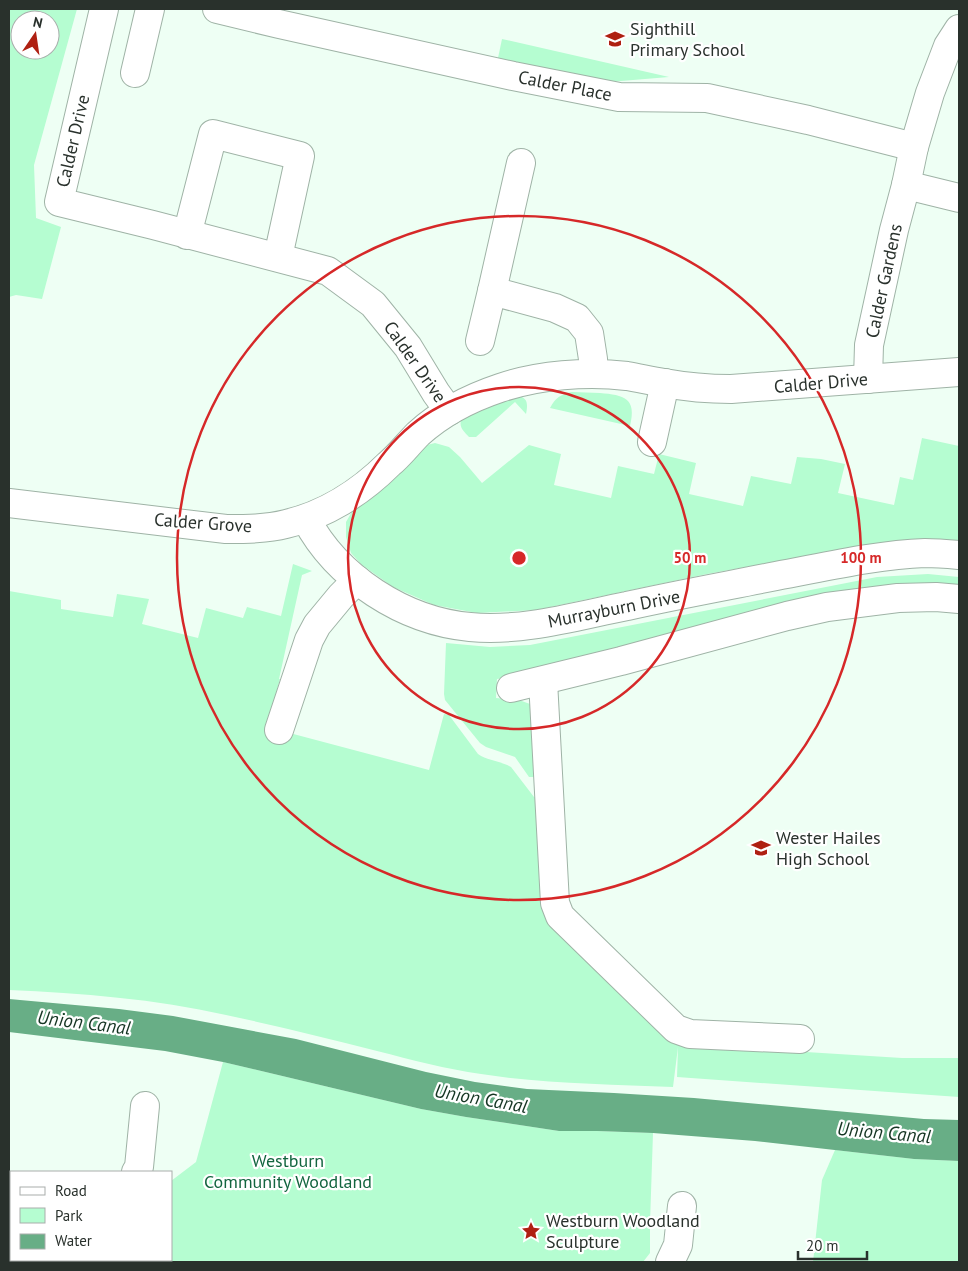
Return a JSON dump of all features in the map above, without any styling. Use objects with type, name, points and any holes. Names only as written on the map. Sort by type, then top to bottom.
[{"type":"street","name":"Calder Drive","points":[[104,9],[59,202],[328,271],[374,304],[408,347],[449,411],[498,388],[548,376],[594,374],[626,376],[706,389],[732,389],[959,372]]},
{"type":"street","points":[[135,73],[150,9]]},
{"type":"street","name":"Calder Place","points":[[217,9],[513,76],[619,97],[707,98],[808,120],[914,147]]},
{"type":"street","name":"Calder Gardens","points":[[868,379],[869,345],[914,147],[939,69],[948,46],[959,29]]},
{"type":"street","points":[[187,235],[213,134],[300,156],[278,257]]},
{"type":"street","points":[[480,341],[522,163]]},
{"type":"street","points":[[906,185],[959,198]]},
{"type":"street","points":[[492,291],[555,308],[578,318],[589,333],[594,374]]},
{"type":"street","points":[[652,442],[665,383]]},
{"type":"street","name":"Calder Grove","points":[[9,503],[226,529],[257,528],[285,524],[306,519],[335,505],[362,487],[389,465],[419,434],[449,411]]},
{"type":"street","name":"Murrayburn Drive","points":[[306,519],[326,549],[358,580],[385,600],[410,612],[441,622],[470,627],[499,628],[562,620],[845,563],[892,556],[926,553],[959,555]]},
{"type":"street","points":[[279,730],[309,640],[317,625],[341,596],[358,580]]},
{"type":"street","points":[[511,688],[827,607],[898,598],[936,597],[959,599]]},
{"type":"street","points":[[542,680],[555,903],[560,916],[676,1029],[690,1034],[800,1039]]},
{"type":"street","points":[[137,1171],[150,1141],[145,1106]]},
{"type":"street","points":[[670,1262],[678,1245],[682,1206]]},
{"type":"green space","points":[[9,9],[77,9],[34,165],[36,218],[61,227],[42,299],[16,295],[9,297]]},
{"type":"green space","points":[[502,39],[669,77],[609,82],[498,58]]},
{"type":"green space","points":[[572,392],[600,393],[622,397],[627,400],[632,409],[630,426],[550,408],[559,397]]},
{"type":"green space","points":[[517,396],[525,399],[526,414],[515,402],[476,437],[469,437],[462,429],[461,420],[486,406]]},
{"type":"green space","points":[[922,438],[959,446],[959,542],[879,543],[707,574],[536,610],[477,613],[434,605],[393,587],[362,565],[351,553],[346,537],[346,522],[354,508],[419,447],[435,443],[449,447],[482,483],[529,445],[561,454],[554,485],[611,498],[618,466],[654,474],[659,454],[696,463],[689,494],[743,506],[751,476],[791,484],[797,457],[821,459],[845,464],[838,493],[894,505],[900,477],[913,480]]},
{"type":"green space","points":[[293,564],[312,571],[302,575],[280,679],[267,727],[429,770],[444,714],[449,715],[478,754],[511,767],[534,797],[540,798],[546,904],[679,1038],[790,1051],[902,1058],[959,1058],[959,1097],[677,1077],[678,1047],[673,1087],[529,1080],[442,1067],[302,1032],[199,1009],[118,998],[9,990],[9,591],[61,600],[61,609],[113,617],[117,594],[149,599],[142,624],[198,638],[206,608],[243,618],[247,607],[281,616]]},
{"type":"green space","points":[[928,574],[959,577],[959,587],[520,676],[497,679],[496,698],[519,700],[530,704],[536,714],[537,777],[529,777],[515,757],[480,743],[445,700],[446,643],[490,647],[530,645],[877,577]]},
{"type":"green space","name":"Westburn Community Woodland","points":[[223,1062],[421,1109],[466,1117],[559,1131],[653,1133],[650,1253],[643,1262],[96,1262],[172,1261],[172,1180],[196,1162]]},
{"type":"green space","points":[[835,1150],[914,1159],[959,1161],[959,1262],[813,1262],[822,1180]]},
{"type":"water","name":"Union Canal","points":[[9,999],[173,1016],[296,1039],[426,1072],[475,1082],[527,1089],[694,1098],[924,1119],[959,1120],[959,1161],[914,1159],[755,1141],[653,1133],[559,1131],[466,1117],[421,1109],[223,1062],[165,1051],[9,1032]]},
{"type":"place","name":"Sighthill Primary School","points":[[615,39]]},
{"type":"place","name":"Wester Hailes High School","points":[[761,848]]},
{"type":"place","name":"Westburn Woodland Sculpture","points":[[531,1231]]}]
